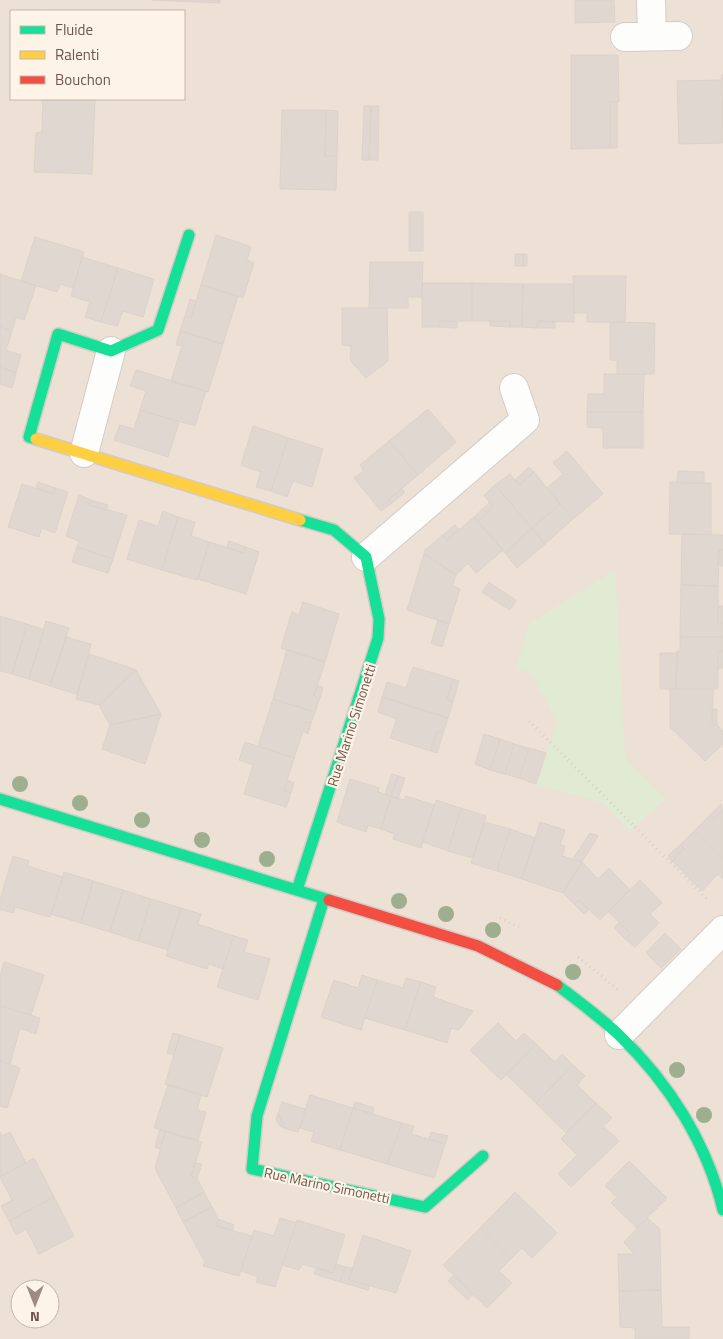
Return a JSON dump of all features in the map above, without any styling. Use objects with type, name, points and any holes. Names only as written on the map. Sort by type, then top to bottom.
[{"type":"street","points":[[651,0],[652,36]]},
{"type":"street","points":[[189,235],[158,330],[111,351],[58,334],[29,437],[334,530],[366,557],[525,420],[514,388]]},
{"type":"street","points":[[84,454],[111,351]]},
{"type":"street","name":"Rue Marino Simonetti","points":[[297,890],[378,638],[379,619],[366,557]]},
{"type":"street","points":[[0,799],[478,946],[556,983],[619,1036],[663,1083],[693,1129],[719,1193],[723,1210]]},
{"type":"street","name":"Rue Marino Simonetti","points":[[324,899],[257,1116],[252,1169],[425,1207],[483,1156]]},
{"type":"street","points":[[619,1036],[723,930]]},
{"type":"path","points":[[529,720],[712,904]]},
{"type":"shaded area","points":[[0,0],[723,0],[723,1339],[0,1339]]},
{"type":"green space","points":[[615,570],[625,757],[666,799],[629,831],[603,803],[536,784],[557,722],[531,673],[516,669],[529,624]]},
{"type":"building","points":[[152,0],[220,0],[220,3]]},
{"type":"building","points":[[575,0],[614,0],[615,22],[575,23]]},
{"type":"building","points":[[571,55],[618,55],[619,102],[610,102],[610,148],[571,149]]},
{"type":"building","points":[[722,74],[723,143],[679,144],[677,81],[722,80]]},
{"type":"building","points":[[43,100],[95,100],[92,174],[34,172],[36,133],[42,132]]},
{"type":"building","points":[[610,102],[617,102],[617,148],[610,148]]},
{"type":"building","points":[[364,106],[371,106],[369,160],[362,160]]},
{"type":"building","points":[[371,106],[379,106],[378,160],[369,160]]},
{"type":"building","points":[[282,110],[326,110],[325,156],[337,156],[336,190],[280,189]]},
{"type":"building","points":[[326,110],[338,111],[337,156],[325,156]]},
{"type":"building","points":[[409,212],[423,212],[423,251],[409,251]]},
{"type":"building","points":[[216,235],[251,247],[247,260],[254,263],[243,298],[201,285]]},
{"type":"building","points":[[35,237],[84,252],[73,288],[60,284],[57,292],[21,281]]},
{"type":"building","points":[[515,254],[523,254],[523,266],[515,266]]},
{"type":"building","points":[[523,254],[527,254],[527,266],[523,266]]},
{"type":"building","points":[[82,257],[118,268],[101,322],[85,317],[90,302],[71,296]]},
{"type":"building","points":[[370,262],[423,262],[422,297],[408,297],[408,308],[369,308]]},
{"type":"building","points":[[118,268],[154,279],[143,317],[123,311],[117,326],[101,322]]},
{"type":"building","points":[[0,274],[36,286],[24,320],[16,317],[12,331],[0,327]]},
{"type":"building","points":[[573,276],[626,276],[625,322],[587,322],[587,313],[574,313]]},
{"type":"building","points":[[422,283],[472,283],[472,321],[438,321],[438,327],[422,327]]},
{"type":"building","points":[[472,283],[523,284],[522,327],[510,327],[510,321],[472,321]]},
{"type":"building","points":[[523,284],[574,284],[574,322],[538,321],[537,328],[522,327]]},
{"type":"building","points":[[201,285],[238,296],[223,344],[180,331],[185,316],[191,318]]},
{"type":"building","points":[[190,299],[196,301],[191,318],[185,316]]},
{"type":"building","points":[[342,308],[387,308],[388,361],[366,378],[350,360],[351,346],[342,345]]},
{"type":"building","points":[[438,321],[457,321],[457,328],[438,327]]},
{"type":"building","points":[[490,321],[510,321],[510,327],[490,326]]},
{"type":"building","points":[[538,321],[555,322],[555,328],[537,328]]},
{"type":"building","points":[[610,322],[655,323],[654,374],[617,374],[617,360],[610,360]]},
{"type":"building","points":[[0,327],[12,331],[6,350],[21,355],[16,373],[0,367]]},
{"type":"building","points":[[180,331],[223,344],[208,392],[171,381],[182,346],[176,345]]},
{"type":"building","points":[[0,367],[16,373],[12,388],[0,384]]},
{"type":"building","points":[[136,370],[206,391],[195,426],[140,410],[146,391],[130,386]]},
{"type":"building","points":[[604,374],[644,374],[643,412],[587,412],[588,394],[604,394]]},
{"type":"building","points":[[428,409],[456,442],[418,475],[389,441]]},
{"type":"building","points":[[140,410],[179,422],[168,457],[114,440],[120,425],[134,429]]},
{"type":"building","points":[[587,412],[643,412],[643,448],[603,448],[603,428],[587,427]]},
{"type":"building","points":[[253,426],[288,438],[271,491],[256,487],[261,472],[241,465]]},
{"type":"building","points":[[288,438],[323,449],[312,487],[293,481],[287,497],[271,491]]},
{"type":"building","points":[[389,441],[418,475],[388,500],[392,503],[381,511],[354,478],[364,471],[360,465]]},
{"type":"building","points":[[567,451],[603,494],[573,519],[547,488],[563,474],[553,463]]},
{"type":"building","points":[[529,467],[534,472],[519,485],[515,480]]},
{"type":"building","points":[[678,471],[704,472],[704,483],[677,483]]},
{"type":"building","points":[[534,472],[560,504],[532,528],[495,485],[510,474],[519,485]]},
{"type":"building","points":[[38,482],[55,488],[53,494],[36,488]]},
{"type":"building","points":[[670,482],[711,483],[711,535],[669,534]]},
{"type":"building","points":[[22,484],[53,494],[55,488],[68,492],[55,533],[42,528],[39,537],[8,527]]},
{"type":"building","points":[[495,485],[532,528],[505,553],[478,521],[493,507],[484,495]]},
{"type":"building","points":[[401,489],[405,492],[392,503],[388,500]]},
{"type":"building","points":[[79,495],[91,500],[89,505],[127,515],[113,559],[77,547],[79,541],[66,536]]},
{"type":"building","points":[[91,500],[108,505],[106,510],[89,505]]},
{"type":"building","points":[[490,502],[493,507],[478,521],[474,517]]},
{"type":"building","points":[[560,504],[573,519],[545,544],[532,528]]},
{"type":"building","points":[[163,511],[178,517],[162,570],[127,559],[139,520],[158,526]]},
{"type":"building","points":[[178,517],[195,522],[191,536],[209,542],[197,580],[162,570]]},
{"type":"building","points":[[474,517],[503,550],[476,573],[468,563],[456,575],[424,554],[425,550],[443,535],[447,540]]},
{"type":"building","points":[[455,525],[459,529],[447,540],[443,535]]},
{"type":"building","points":[[532,528],[545,544],[517,568],[505,553]]},
{"type":"building","points":[[682,534],[723,535],[723,550],[719,550],[718,586],[681,585]]},
{"type":"building","points":[[229,541],[246,547],[244,553],[227,548]]},
{"type":"building","points":[[209,542],[244,553],[246,547],[259,552],[246,594],[198,579]]},
{"type":"building","points":[[77,547],[113,559],[108,573],[72,562]]},
{"type":"building","points":[[719,550],[723,550],[723,566],[718,566]]},
{"type":"building","points":[[424,554],[456,575],[452,586],[460,589],[449,624],[407,610]]},
{"type":"building","points":[[489,582],[516,600],[510,610],[482,592]]},
{"type":"building","points":[[681,585],[718,586],[718,622],[723,623],[723,637],[680,637]]},
{"type":"building","points":[[303,602],[339,614],[325,662],[281,648],[292,612],[299,615]]},
{"type":"building","points":[[718,606],[723,606],[723,623],[718,622]]},
{"type":"building","points":[[0,616],[27,624],[12,674],[0,671]]},
{"type":"building","points":[[438,620],[449,624],[442,647],[431,643]]},
{"type":"building","points":[[46,621],[69,628],[50,686],[29,679]]},
{"type":"building","points":[[27,624],[44,630],[29,679],[12,674]]},
{"type":"building","points":[[66,637],[91,644],[77,694],[50,686]]},
{"type":"building","points":[[680,637],[723,637],[723,651],[718,651],[718,689],[676,689],[677,651],[680,651]]},
{"type":"building","points":[[287,650],[325,662],[314,696],[320,698],[315,712],[273,699]]},
{"type":"building","points":[[718,651],[723,651],[723,668],[718,668]]},
{"type":"building","points":[[660,653],[677,653],[676,689],[660,689]]},
{"type":"building","points":[[89,654],[136,670],[99,705],[76,699]]},
{"type":"building","points":[[413,667],[453,679],[447,699],[453,702],[448,718],[382,697],[387,682],[406,688]]},
{"type":"building","points":[[136,670],[161,714],[110,725],[99,705]]},
{"type":"building","points":[[453,679],[459,681],[453,702],[447,699]]},
{"type":"building","points":[[317,686],[323,687],[320,698],[314,696]]},
{"type":"building","points":[[670,689],[713,689],[712,725],[717,725],[723,731],[723,744],[705,761],[670,727]]},
{"type":"building","points":[[382,697],[448,718],[443,733],[437,731],[431,751],[390,738],[397,719],[378,712]]},
{"type":"building","points":[[273,699],[315,712],[311,723],[306,722],[294,758],[258,746]]},
{"type":"building","points":[[712,709],[717,709],[717,725],[712,725]]},
{"type":"building","points":[[161,714],[145,764],[102,749],[110,725]]},
{"type":"building","points":[[306,722],[311,723],[308,734],[303,731]]},
{"type":"building","points":[[437,731],[443,733],[437,753],[431,751]]},
{"type":"building","points":[[484,734],[500,739],[490,770],[475,764]]},
{"type":"building","points":[[500,739],[514,744],[505,774],[490,770]]},
{"type":"building","points":[[245,742],[294,758],[284,791],[291,793],[286,807],[244,794],[253,765],[239,760]]},
{"type":"building","points":[[514,744],[529,748],[519,778],[505,774]]},
{"type":"building","points":[[529,748],[546,753],[536,784],[519,778]]},
{"type":"building","points":[[392,774],[398,776],[391,796],[385,794]]},
{"type":"building","points":[[398,776],[405,778],[398,799],[391,796]]},
{"type":"building","points":[[350,779],[379,788],[378,792],[391,796],[381,829],[368,825],[366,832],[337,822]]},
{"type":"building","points":[[287,780],[294,783],[291,793],[284,791]]},
{"type":"building","points":[[391,796],[404,800],[406,796],[434,805],[421,848],[393,839],[395,834],[381,829]]},
{"type":"building","points":[[436,800],[461,808],[448,851],[423,842]]},
{"type":"building","points":[[721,804],[723,810],[714,819],[710,815]]},
{"type":"building","points":[[461,808],[486,816],[473,858],[448,851]]},
{"type":"building","points":[[723,810],[723,858],[695,830],[710,815],[714,819]]},
{"type":"building","points":[[485,822],[510,829],[497,871],[471,863]]},
{"type":"building","points":[[540,822],[565,830],[560,845],[565,846],[562,856],[582,862],[563,893],[522,879]]},
{"type":"building","points":[[510,829],[535,838],[522,879],[497,871]]},
{"type":"building","points":[[695,830],[723,858],[723,879],[718,874],[702,891],[672,861],[684,849],[681,844]]},
{"type":"building","points":[[590,833],[598,836],[582,862],[573,859]]},
{"type":"building","points":[[681,844],[684,849],[672,861],[668,856]]},
{"type":"building","points":[[13,856],[29,861],[27,866],[63,877],[50,917],[15,907],[13,913],[0,909],[0,900]]},
{"type":"building","points":[[582,862],[598,879],[609,868],[630,890],[600,920],[579,900],[574,904],[563,893]]},
{"type":"building","points":[[64,872],[93,881],[81,923],[51,914]]},
{"type":"building","points":[[640,880],[662,903],[650,914],[659,923],[635,947],[625,939],[631,934],[608,911]]},
{"type":"building","points":[[93,881],[123,890],[110,932],[81,923]]},
{"type":"building","points":[[123,890],[151,899],[138,941],[110,932]]},
{"type":"building","points":[[151,899],[181,908],[168,950],[138,941]]},
{"type":"building","points":[[579,900],[589,910],[584,914],[574,904]]},
{"type":"building","points":[[181,908],[201,914],[198,924],[234,936],[223,969],[209,964],[207,969],[166,956]]},
{"type":"building","points":[[619,923],[631,934],[625,939],[614,927]]},
{"type":"building","points":[[665,933],[681,949],[661,968],[646,953]]},
{"type":"building","points":[[234,936],[248,940],[244,952],[270,959],[258,1000],[217,987]]},
{"type":"building","points":[[4,962],[44,975],[31,1015],[0,1006],[0,976]]},
{"type":"building","points":[[362,975],[377,980],[361,1030],[321,1017],[334,980],[358,988]]},
{"type":"building","points":[[406,978],[421,982],[405,1030],[365,1018],[377,980],[403,988]]},
{"type":"building","points":[[421,982],[436,987],[433,997],[473,1011],[459,1030],[451,1028],[447,1043],[405,1030]]},
{"type":"building","points":[[0,1006],[40,1018],[36,1034],[20,1028],[10,1064],[0,1061]]},
{"type":"building","points":[[498,1023],[516,1041],[524,1033],[536,1044],[501,1080],[470,1050]]},
{"type":"building","points":[[173,1033],[180,1035],[174,1055],[167,1053]]},
{"type":"building","points":[[180,1035],[223,1048],[207,1097],[165,1084]]},
{"type":"building","points":[[536,1044],[555,1062],[562,1054],[573,1065],[536,1103],[506,1074]]},
{"type":"building","points":[[0,1061],[20,1068],[7,1108],[0,1106]]},
{"type":"building","points":[[573,1065],[585,1076],[577,1085],[596,1103],[566,1133],[536,1103]]},
{"type":"building","points":[[168,1085],[201,1095],[197,1110],[206,1112],[198,1141],[154,1128]]},
{"type":"building","points":[[310,1095],[353,1108],[340,1150],[311,1141],[314,1132],[300,1128]]},
{"type":"building","points":[[282,1102],[305,1109],[298,1132],[286,1129],[278,1114]]},
{"type":"building","points":[[355,1102],[374,1108],[372,1114],[353,1108]]},
{"type":"building","points":[[596,1103],[612,1118],[603,1126],[619,1141],[571,1187],[558,1174],[577,1155],[561,1139]]},
{"type":"building","points":[[353,1108],[402,1123],[387,1164],[340,1150]]},
{"type":"building","points":[[278,1114],[286,1129],[280,1126],[276,1120]]},
{"type":"building","points":[[402,1123],[414,1126],[411,1134],[445,1144],[434,1178],[387,1164]]},
{"type":"building","points":[[160,1129],[166,1131],[160,1149],[155,1147]]},
{"type":"building","points":[[166,1131],[202,1142],[191,1176],[197,1178],[204,1192],[176,1208],[155,1168]]},
{"type":"building","points":[[0,1132],[2,1136],[10,1132],[26,1163],[0,1177]]},
{"type":"building","points":[[431,1132],[448,1136],[445,1144],[429,1139]]},
{"type":"building","points":[[34,1158],[54,1197],[9,1221],[1,1206],[12,1200],[0,1177]]},
{"type":"building","points":[[629,1161],[667,1198],[637,1228],[611,1203],[617,1197],[605,1186]]},
{"type":"building","points":[[196,1163],[202,1164],[197,1178],[191,1176]]},
{"type":"building","points":[[204,1192],[212,1207],[183,1222],[176,1208]]},
{"type":"building","points":[[515,1192],[557,1233],[532,1258],[522,1248],[511,1259],[480,1228]]},
{"type":"building","points":[[54,1197],[74,1236],[39,1254],[26,1229],[16,1235],[9,1221]]},
{"type":"building","points":[[212,1207],[218,1219],[216,1226],[252,1236],[239,1276],[203,1266],[205,1262],[183,1222]]},
{"type":"building","points":[[280,1218],[296,1223],[275,1287],[256,1282],[258,1277],[241,1271],[254,1230],[274,1236]]},
{"type":"building","points":[[647,1218],[660,1229],[661,1290],[619,1291],[618,1254],[634,1254],[624,1242]]},
{"type":"building","points":[[218,1219],[234,1225],[232,1230],[216,1226]]},
{"type":"building","points":[[297,1220],[345,1235],[333,1273],[302,1264],[299,1270],[282,1265]]},
{"type":"building","points":[[480,1228],[511,1259],[499,1271],[512,1283],[487,1308],[443,1265]]},
{"type":"building","points":[[363,1235],[411,1251],[396,1293],[349,1280]]},
{"type":"building","points":[[336,1264],[345,1267],[340,1282],[314,1274],[316,1268],[333,1273]]},
{"type":"building","points":[[345,1267],[352,1268],[349,1280],[369,1285],[368,1290],[340,1282]]},
{"type":"building","points":[[454,1275],[473,1294],[468,1300],[448,1281]]},
{"type":"building","points":[[661,1290],[662,1327],[689,1327],[689,1339],[635,1339],[635,1328],[620,1327],[619,1291]]},
{"type":"traffic: fast","points":[[36,439],[29,437],[58,334],[111,351],[158,330],[189,235]]},
{"type":"traffic: fast","points":[[297,890],[378,638],[379,619],[366,557],[334,530],[300,520]]},
{"type":"traffic: fast","points":[[0,799],[329,900]]},
{"type":"traffic: fast","points":[[324,899],[257,1116],[252,1169],[425,1207],[483,1156]]},
{"type":"traffic: fast","points":[[557,985],[597,1015],[619,1035],[654,1073],[670,1094],[684,1115],[707,1161],[723,1210]]},
{"type":"traffic: slow","points":[[36,439],[300,520]]},
{"type":"traffic: jam","points":[[329,900],[478,946],[557,985]]}]
